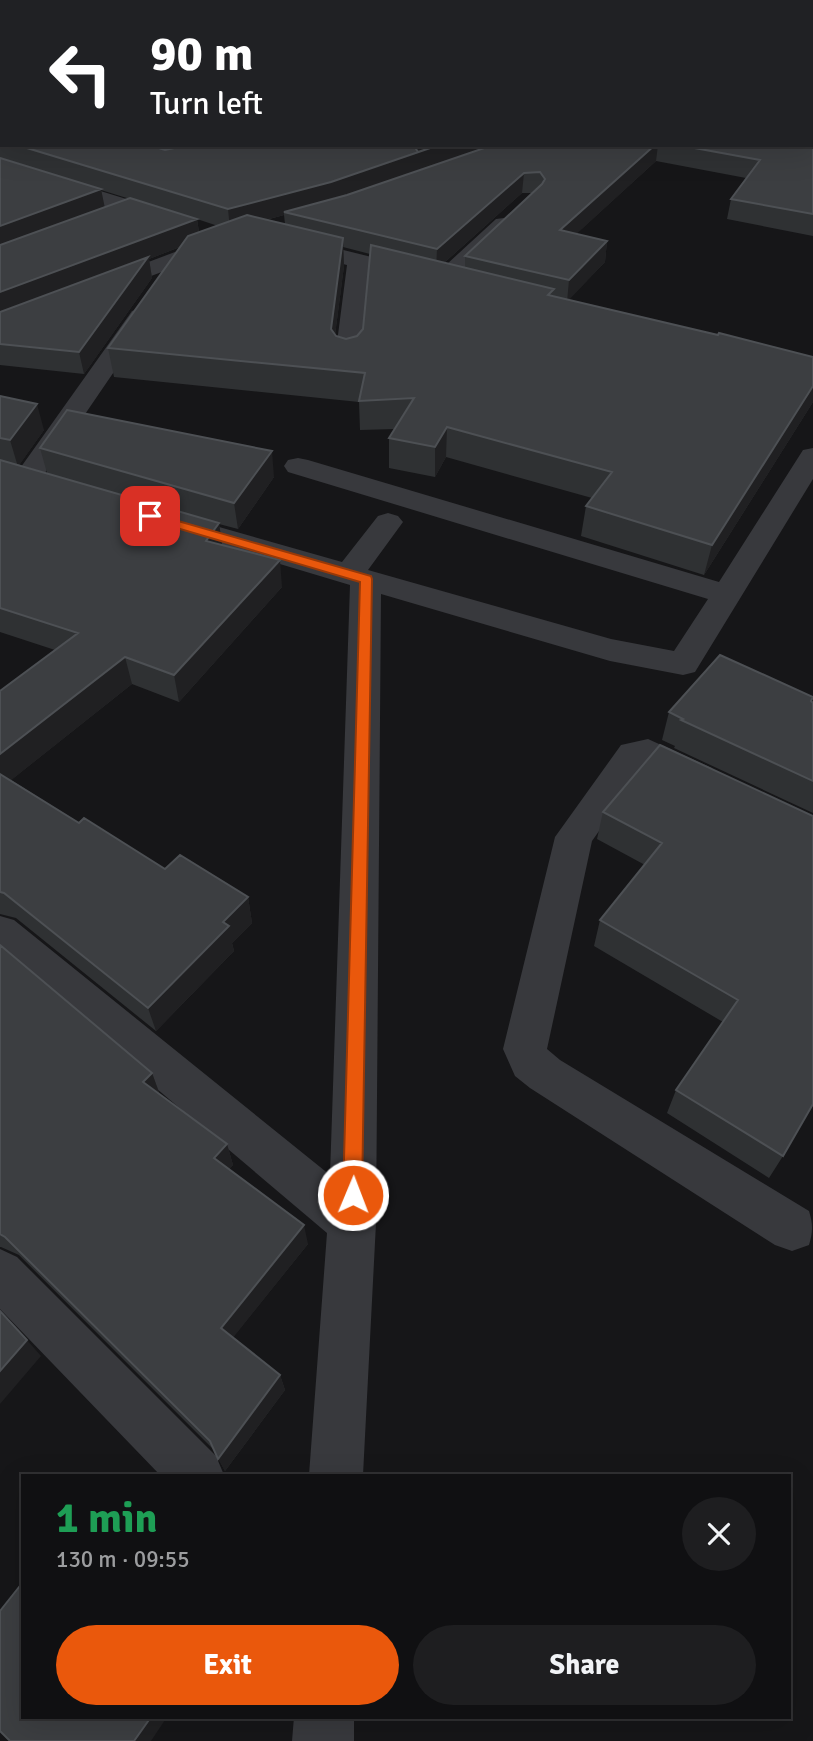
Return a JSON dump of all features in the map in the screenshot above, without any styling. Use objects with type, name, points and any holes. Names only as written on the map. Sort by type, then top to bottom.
[{"type":"street","points":[[0,166],[187,226],[233,237],[0,326]]},
{"type":"street","points":[[442,281],[522,208]]},
{"type":"street","points":[[96,222],[132,209]]},
{"type":"street","points":[[272,240],[469,288]]},
{"type":"street","points":[[65,492],[13,477],[182,257]]},
{"type":"street","points":[[348,358],[359,261]]},
{"type":"street","points":[[142,514],[610,649],[683,664],[813,456]]},
{"type":"street","points":[[298,466],[726,594]]},
{"type":"street","points":[[336,1474],[352,1223],[358,577],[388,522]]},
{"type":"street","points":[[730,792],[648,752],[634,754],[574,837],[532,1010],[526,1049],[530,1062],[545,1074],[792,1228]]},
{"type":"street","points":[[0,932],[352,1223]]},
{"type":"street","points":[[0,1274],[196,1474]]},
{"type":"street","points":[[323,1741],[324,1719]]},
{"type":"building","points":[[24,147],[155,147],[165,150],[175,147],[415,147],[418,152],[433,147],[331,182],[228,209]]},
{"type":"building","points":[[487,147],[653,147],[560,230],[607,241],[569,280],[465,256],[542,184],[545,179],[540,172],[524,173],[437,249],[284,212],[347,195]]},
{"type":"building","points":[[689,147],[813,147],[813,214],[731,199],[760,160]]},
{"type":"building","points":[[0,158],[101,189],[0,226]]},
{"type":"building","points":[[130,198],[197,219],[0,292],[0,245]]},
{"type":"building","points":[[247,215],[343,238],[331,329],[336,336],[346,339],[357,336],[363,329],[371,245],[554,289],[548,295],[813,357],[813,386],[712,545],[586,506],[612,472],[447,427],[435,447],[389,438],[414,398],[359,401],[365,373],[108,348],[188,236]]},
{"type":"building","points":[[148,257],[79,352],[0,344],[0,312]]},
{"type":"building","points":[[0,396],[37,404],[10,440],[0,438]]},
{"type":"building","points":[[67,410],[272,451],[234,503],[40,448]]},
{"type":"building","points":[[0,460],[219,523],[206,541],[280,560],[174,675],[125,657],[0,754],[0,691],[78,633],[0,608]]},
{"type":"building","points":[[720,655],[813,697],[813,781],[669,712]]},
{"type":"building","points":[[660,745],[813,816],[813,1104],[783,1156],[676,1090],[738,1000],[600,920],[662,843],[603,812]]},
{"type":"building","points":[[0,774],[79,823],[84,818],[165,869],[180,855],[248,897],[223,922],[229,926],[148,1008],[0,892]]},
{"type":"building","points":[[0,945],[152,1073],[143,1082],[227,1144],[214,1158],[304,1225],[221,1328],[280,1375],[218,1459],[210,1441],[0,1234]]},
{"type":"building","points":[[0,1311],[27,1340],[0,1371]]},
{"type":"building","points":[[21,1585],[21,1719],[150,1719],[134,1741],[10,1741],[0,1731],[0,1611]]},
{"type":"route","points":[[150,516],[366,579],[353,1195]]}]
